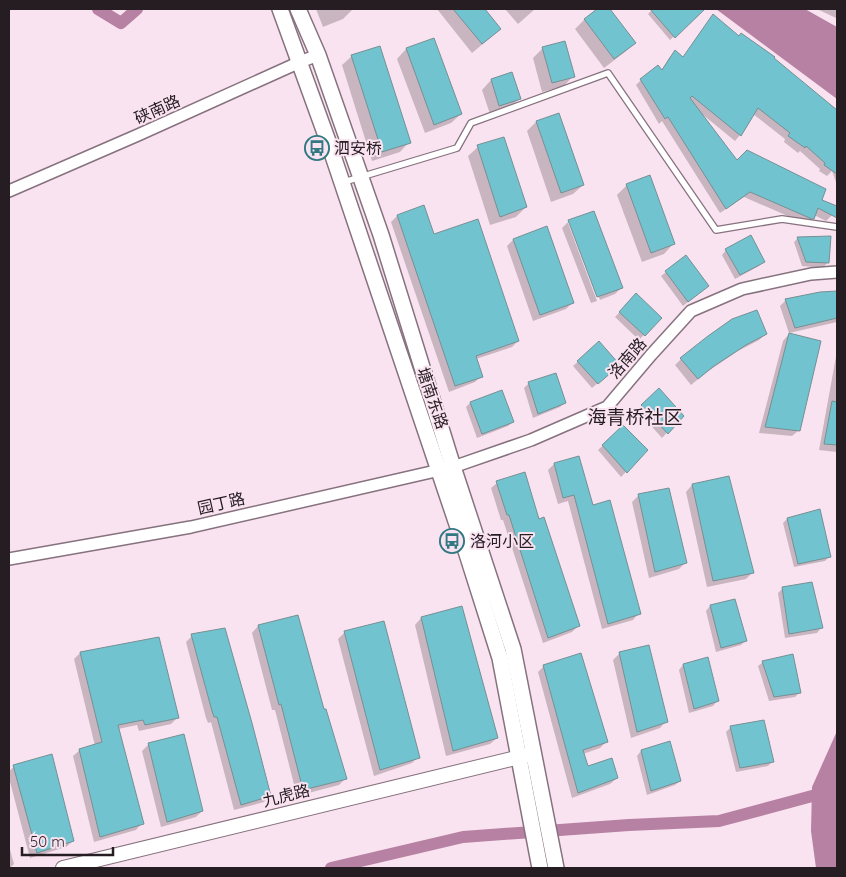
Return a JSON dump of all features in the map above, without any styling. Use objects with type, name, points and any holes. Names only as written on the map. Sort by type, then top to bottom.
[{"type":"main road","name":"塘南东路","points":[[280,9],[446,468]]},
{"type":"main road","name":"塘南东路","points":[[298,9],[318,55],[381,235],[468,554],[500,658],[526,755],[544,805],[555,863]]},
{"type":"main road","name":"塘南东路","points":[[526,755],[528,806],[539,863]]},
{"type":"street","name":"硖南路","points":[[9,191],[318,55]]},
{"type":"street","name":"洛南路","points":[[446,468],[531,440],[607,407],[691,311],[742,289],[811,274],[837,272]]},
{"type":"street","name":"园丁路","points":[[9,559],[192,527],[446,468]]},
{"type":"street","name":"九虎路","points":[[62,868],[526,755]]},
{"type":"lane","points":[[342,182],[457,148],[471,123],[608,73],[716,230],[782,219],[837,227]]},
{"type":"shaded area","points":[[716,9],[805,9],[837,27],[837,99]]},
{"type":"shaded area","points":[[837,731],[837,868],[816,868],[811,831],[812,787]]},
{"type":"building","points":[[453,9],[485,9],[501,29],[482,44]]},
{"type":"building","points":[[597,9],[610,9],[636,43],[614,59],[584,19]]},
{"type":"building","points":[[650,9],[705,9],[675,38]]},
{"type":"building","points":[[713,14],[739,36],[741,33],[775,57],[837,110],[837,174],[824,165],[825,163],[806,146],[805,148],[788,136],[790,133],[758,108],[741,136],[692,96],[690,98],[737,160],[747,150],[826,189],[822,200],[837,206],[837,218],[818,208],[814,219],[812,219],[750,192],[726,209],[668,117],[665,119],[640,79],[658,65],[662,70],[675,50],[683,57]]},
{"type":"building","points":[[434,38],[462,114],[434,125],[406,48]]},
{"type":"building","points":[[565,41],[575,77],[552,83],[542,47]]},
{"type":"building","points":[[380,46],[411,143],[382,152],[351,55]]},
{"type":"building","points":[[512,72],[521,99],[499,106],[491,79]]},
{"type":"building","points":[[559,113],[584,185],[561,193],[536,121]]},
{"type":"building","points":[[504,137],[527,207],[500,217],[477,145]]},
{"type":"building","points":[[650,175],[675,244],[651,253],[626,184]]},
{"type":"building","points":[[424,205],[434,234],[478,219],[519,341],[476,356],[483,377],[455,386],[397,215]]},
{"type":"building","points":[[594,211],[623,288],[597,297],[568,220]]},
{"type":"building","points":[[547,226],[574,303],[540,315],[513,239]]},
{"type":"building","points":[[751,235],[765,262],[740,275],[725,249]]},
{"type":"building","points":[[831,236],[829,263],[806,262],[797,237]]},
{"type":"building","points":[[686,255],[709,286],[688,302],[665,271]]},
{"type":"building","points":[[837,291],[837,318],[795,328],[785,299],[820,292]]},
{"type":"building","points":[[636,293],[662,318],[645,336],[619,312]]},
{"type":"building","points":[[757,310],[767,334],[746,345],[698,379],[680,358],[732,319]]},
{"type":"building","points":[[789,333],[821,341],[800,431],[765,427]]},
{"type":"building","points":[[599,341],[620,365],[598,384],[577,361]]},
{"type":"building","points":[[556,373],[566,403],[538,414],[528,382]]},
{"type":"building","points":[[659,388],[684,416],[668,434],[641,405]]},
{"type":"building","points":[[502,390],[514,422],[482,434],[470,402]]},
{"type":"building","points":[[832,401],[837,402],[837,445],[824,444]]},
{"type":"building","points":[[623,425],[648,450],[627,473],[602,445]]},
{"type":"building","points":[[579,456],[593,505],[610,500],[641,614],[608,624],[574,495],[563,498],[554,463]]},
{"type":"building","points":[[525,472],[539,519],[544,517],[580,626],[548,638],[509,515],[507,515],[496,481]]},
{"type":"building","points":[[729,476],[754,573],[713,581],[692,484]]},
{"type":"building","points":[[669,488],[687,563],[655,572],[638,494]]},
{"type":"building","points":[[820,509],[831,557],[798,564],[787,518]]},
{"type":"building","points":[[812,582],[823,628],[789,634],[782,587]]},
{"type":"building","points":[[735,599],[747,641],[721,648],[710,605]]},
{"type":"building","points":[[462,606],[498,738],[453,751],[421,617]]},
{"type":"building","points":[[298,615],[324,709],[326,709],[347,779],[303,790],[258,625]]},
{"type":"building","points":[[384,621],[420,758],[380,770],[344,631]]},
{"type":"building","points":[[225,628],[271,796],[241,805],[217,717],[214,717],[212,711],[191,634]]},
{"type":"building","points":[[159,637],[179,718],[145,725],[143,720],[118,725],[144,824],[100,837],[79,749],[102,742],[80,652]]},
{"type":"building","points":[[649,645],[668,722],[637,732],[619,652]]},
{"type":"building","points":[[581,653],[608,742],[583,750],[588,766],[612,758],[618,778],[578,793],[543,665]]},
{"type":"building","points":[[793,654],[801,693],[774,697],[762,661]]},
{"type":"building","points":[[708,657],[719,701],[694,709],[683,664]]},
{"type":"building","points":[[764,720],[774,762],[740,768],[730,726]]},
{"type":"building","points":[[184,734],[203,811],[167,822],[148,743]]},
{"type":"building","points":[[670,741],[681,781],[651,791],[641,750]]},
{"type":"building","points":[[52,754],[74,841],[37,853],[13,765]]},
{"type":"waterway","points":[[98,9],[121,23],[137,9]]},
{"type":"waterway","points":[[331,868],[463,837],[629,825],[719,821],[827,792]]},
{"type":"place","name":"泗安桥","points":[[317,148]]},
{"type":"place","name":"洛河小区","points":[[452,541]]},
{"type":"district","name":"海青桥社区","points":[[635,417]]}]
